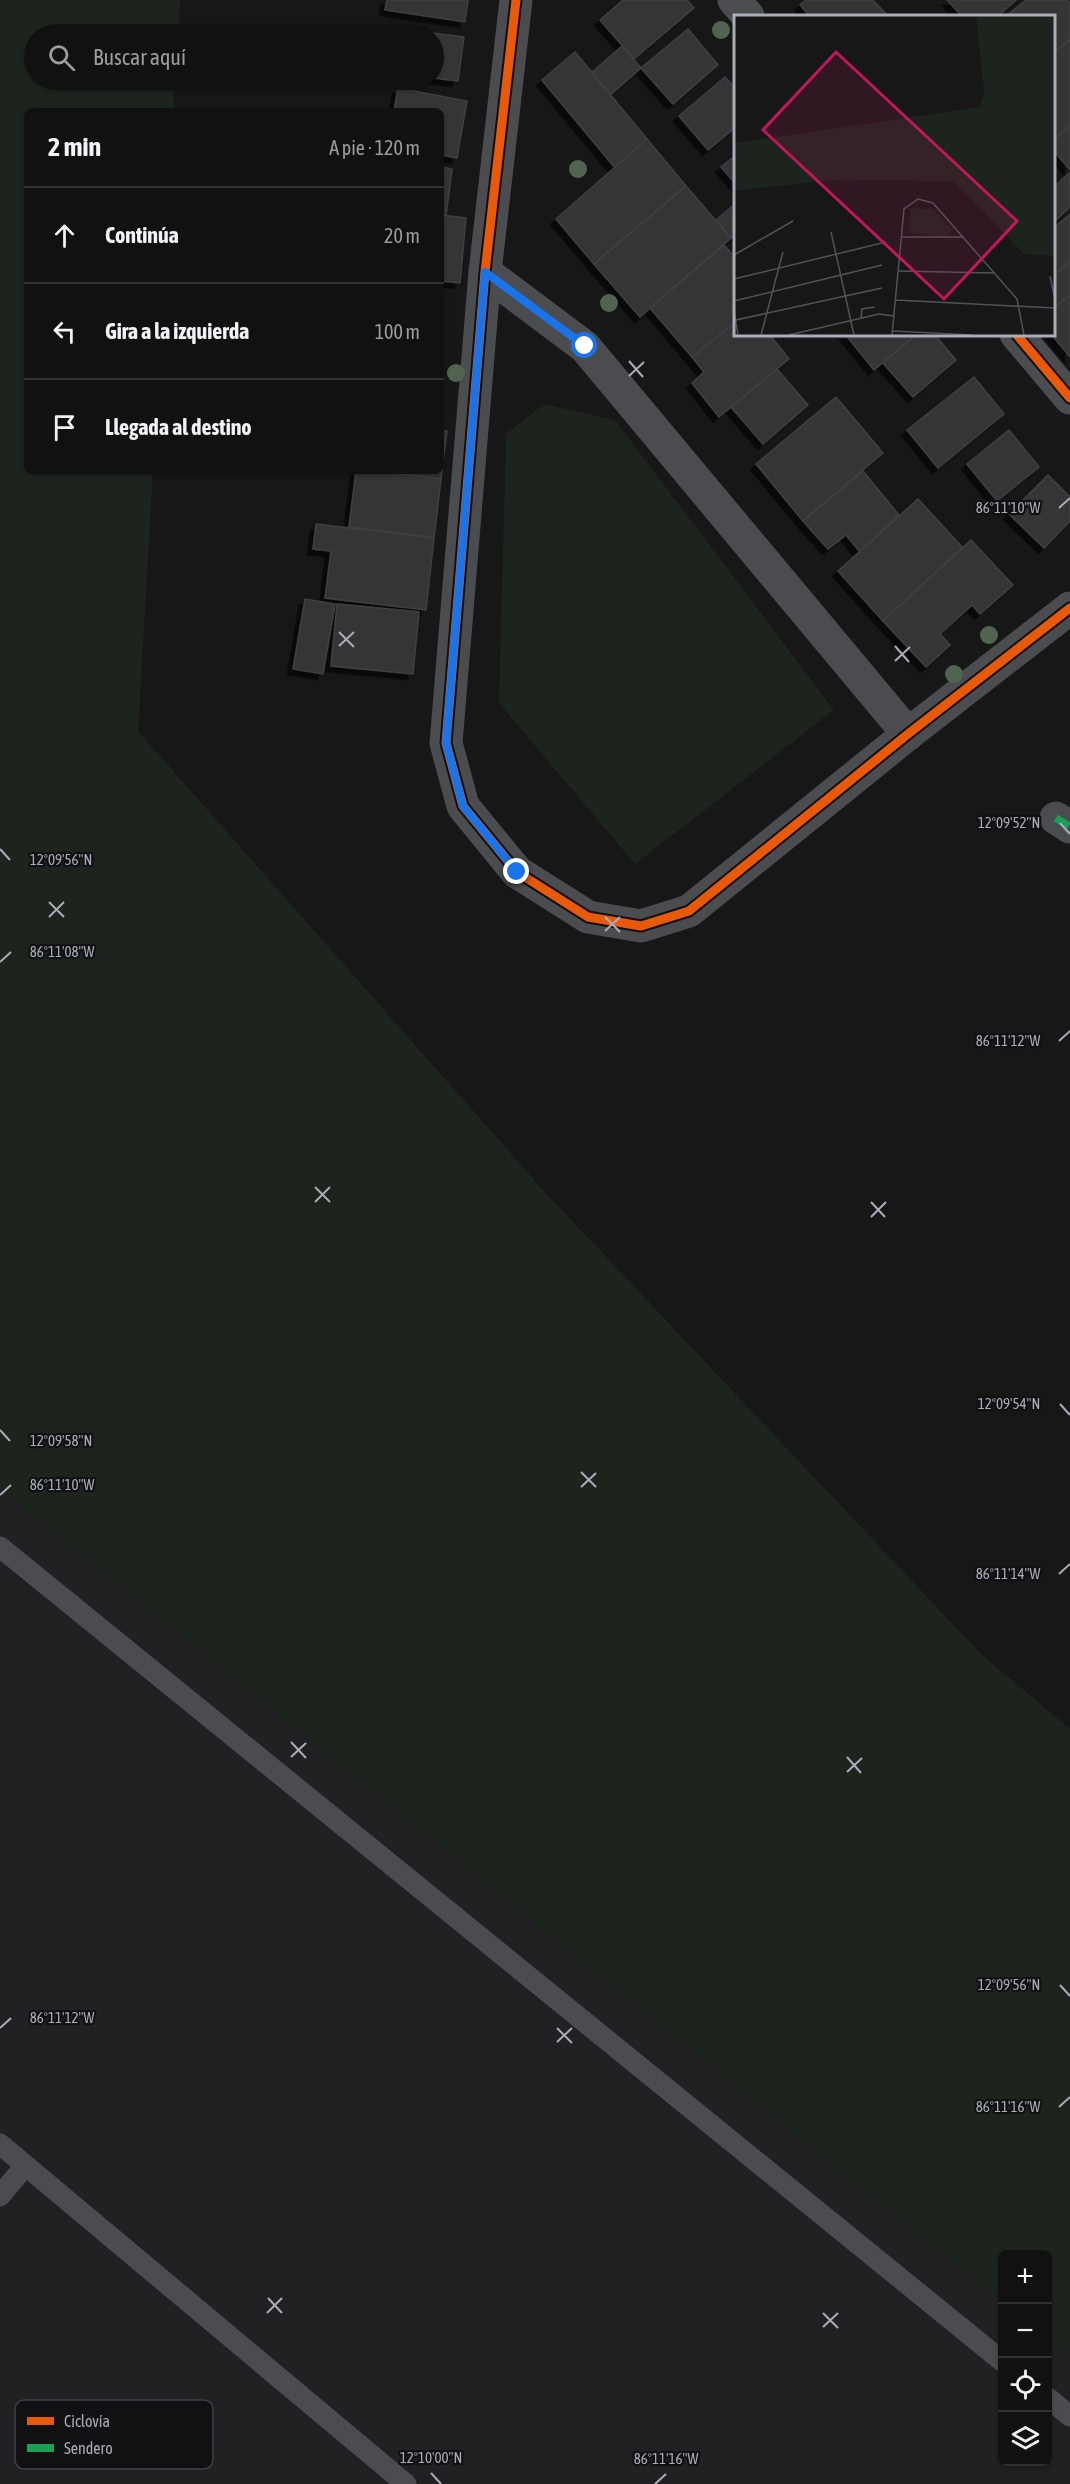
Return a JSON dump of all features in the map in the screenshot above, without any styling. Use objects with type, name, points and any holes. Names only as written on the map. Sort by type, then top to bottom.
[{"type":"street","points":[[516,0],[485,272],[446,743],[463,806],[517,872],[588,917],[641,926],[689,911],[908,734],[1070,608]]},
{"type":"street","points":[[734,0],[747,15]]},
{"type":"street","points":[[485,272],[585,346],[908,734]]},
{"type":"street","points":[[1018,336],[1070,398]]},
{"type":"lane","points":[[0,1547],[998,2358]]},
{"type":"lane","points":[[0,2144],[406,2484]]},
{"type":"lane","points":[[0,2196],[25,2166]]},
{"type":"lane","points":[[1052,2401],[1070,2416]]},
{"type":"shaded area","points":[[0,0],[180,0],[179,24],[24,24],[24,90],[174,90],[173,108],[24,108],[24,474],[153,474],[138,731],[543,1190],[981,1654],[1070,1729],[1070,2356],[1052,2341],[1052,2250],[998,2250],[998,2299],[0,1488]]},
{"type":"shaded area","points":[[544,404],[615,420],[834,710],[635,864],[499,703],[506,434]]},
{"type":"shaded area","points":[[0,1488],[998,2299],[998,2466],[1052,2466],[1052,2341],[1070,2356],[1070,2484],[0,2484]]},
{"type":"building","points":[[387,0],[468,0],[465,22],[385,10]]},
{"type":"building","points":[[623,0],[687,0],[694,8],[634,59],[600,20]]},
{"type":"building","points":[[806,0],[873,0],[887,15],[809,15],[800,5]]},
{"type":"building","points":[[947,0],[1016,0],[999,15],[961,15]]},
{"type":"building","points":[[1026,0],[1067,0],[1070,3],[1070,39],[1055,52],[1055,15],[1007,15]]},
{"type":"building","points":[[688,29],[718,65],[673,104],[641,68]]},
{"type":"building","points":[[444,35],[464,37],[458,81],[444,79]]},
{"type":"building","points":[[1070,39],[1070,126],[1055,139],[1055,52]]},
{"type":"building","points":[[622,46],[641,68],[610,95],[591,73]]},
{"type":"building","points":[[575,52],[647,139],[615,168],[542,80]]},
{"type":"building","points":[[725,77],[734,87],[734,129],[708,150],[679,116]]},
{"type":"building","points":[[398,90],[467,101],[457,158],[444,156],[444,108],[395,108]]},
{"type":"building","points":[[1070,126],[1070,170],[1055,152],[1055,139]]},
{"type":"building","points":[[647,139],[686,186],[594,264],[556,219]]},
{"type":"building","points":[[734,157],[734,182],[721,167]]},
{"type":"building","points":[[444,168],[452,169],[446,216],[444,216]]},
{"type":"building","points":[[1069,173],[1070,207],[1055,221],[1055,186]]},
{"type":"building","points":[[686,186],[731,238],[640,317],[594,264]]},
{"type":"building","points":[[734,205],[734,236],[731,238],[716,220]]},
{"type":"building","points":[[1070,214],[1070,261],[1055,274],[1055,227]]},
{"type":"building","points":[[444,215],[466,218],[460,283],[444,281]]},
{"type":"building","points":[[724,245],[734,256],[734,324],[692,357],[650,308]]},
{"type":"building","points":[[1070,261],[1070,295],[1055,307],[1055,274]]},
{"type":"building","points":[[1070,295],[1070,357],[1053,336],[1055,336],[1055,307]]},
{"type":"building","points":[[734,324],[734,336],[771,336],[789,359],[719,417],[692,383],[704,372],[692,357]]},
{"type":"building","points":[[847,336],[915,336],[874,370]]},
{"type":"building","points":[[915,336],[936,336],[956,360],[913,397],[883,363]]},
{"type":"building","points":[[777,369],[808,405],[763,444],[731,407]]},
{"type":"building","points":[[974,377],[1004,414],[938,468],[907,430]]},
{"type":"building","points":[[836,397],[883,453],[803,521],[756,464]]},
{"type":"building","points":[[1009,430],[1039,467],[997,501],[967,464]]},
{"type":"building","points":[[444,431],[447,431],[444,455]]},
{"type":"building","points":[[863,471],[899,515],[860,552],[846,535],[828,549],[803,521]]},
{"type":"building","points":[[356,474],[401,474],[441,479],[434,538],[349,527]]},
{"type":"building","points":[[400,474],[442,474],[441,479]]},
{"type":"building","points":[[1048,475],[1070,497],[1070,521],[1044,548],[1009,514]]},
{"type":"building","points":[[918,499],[963,548],[883,621],[838,571]]},
{"type":"building","points":[[316,524],[434,538],[426,610],[325,598],[331,551],[313,549]]},
{"type":"building","points":[[971,540],[1013,585],[980,614],[972,605],[940,634],[950,645],[926,667],[883,621]]},
{"type":"building","points":[[305,599],[335,604],[323,674],[293,669]]},
{"type":"building","points":[[337,604],[419,612],[413,674],[331,666]]},
{"type":"marked path","points":[[1056,818],[1070,827]]},
{"type":"cycle path","points":[[516,0],[485,272],[446,743],[463,806],[517,872],[588,917],[641,926],[689,911],[908,734],[1070,608]]},
{"type":"cycle path","points":[[1018,336],[1070,398]]},
{"type":"route","points":[[517,872],[463,806],[446,743],[485,272],[585,346]]}]
